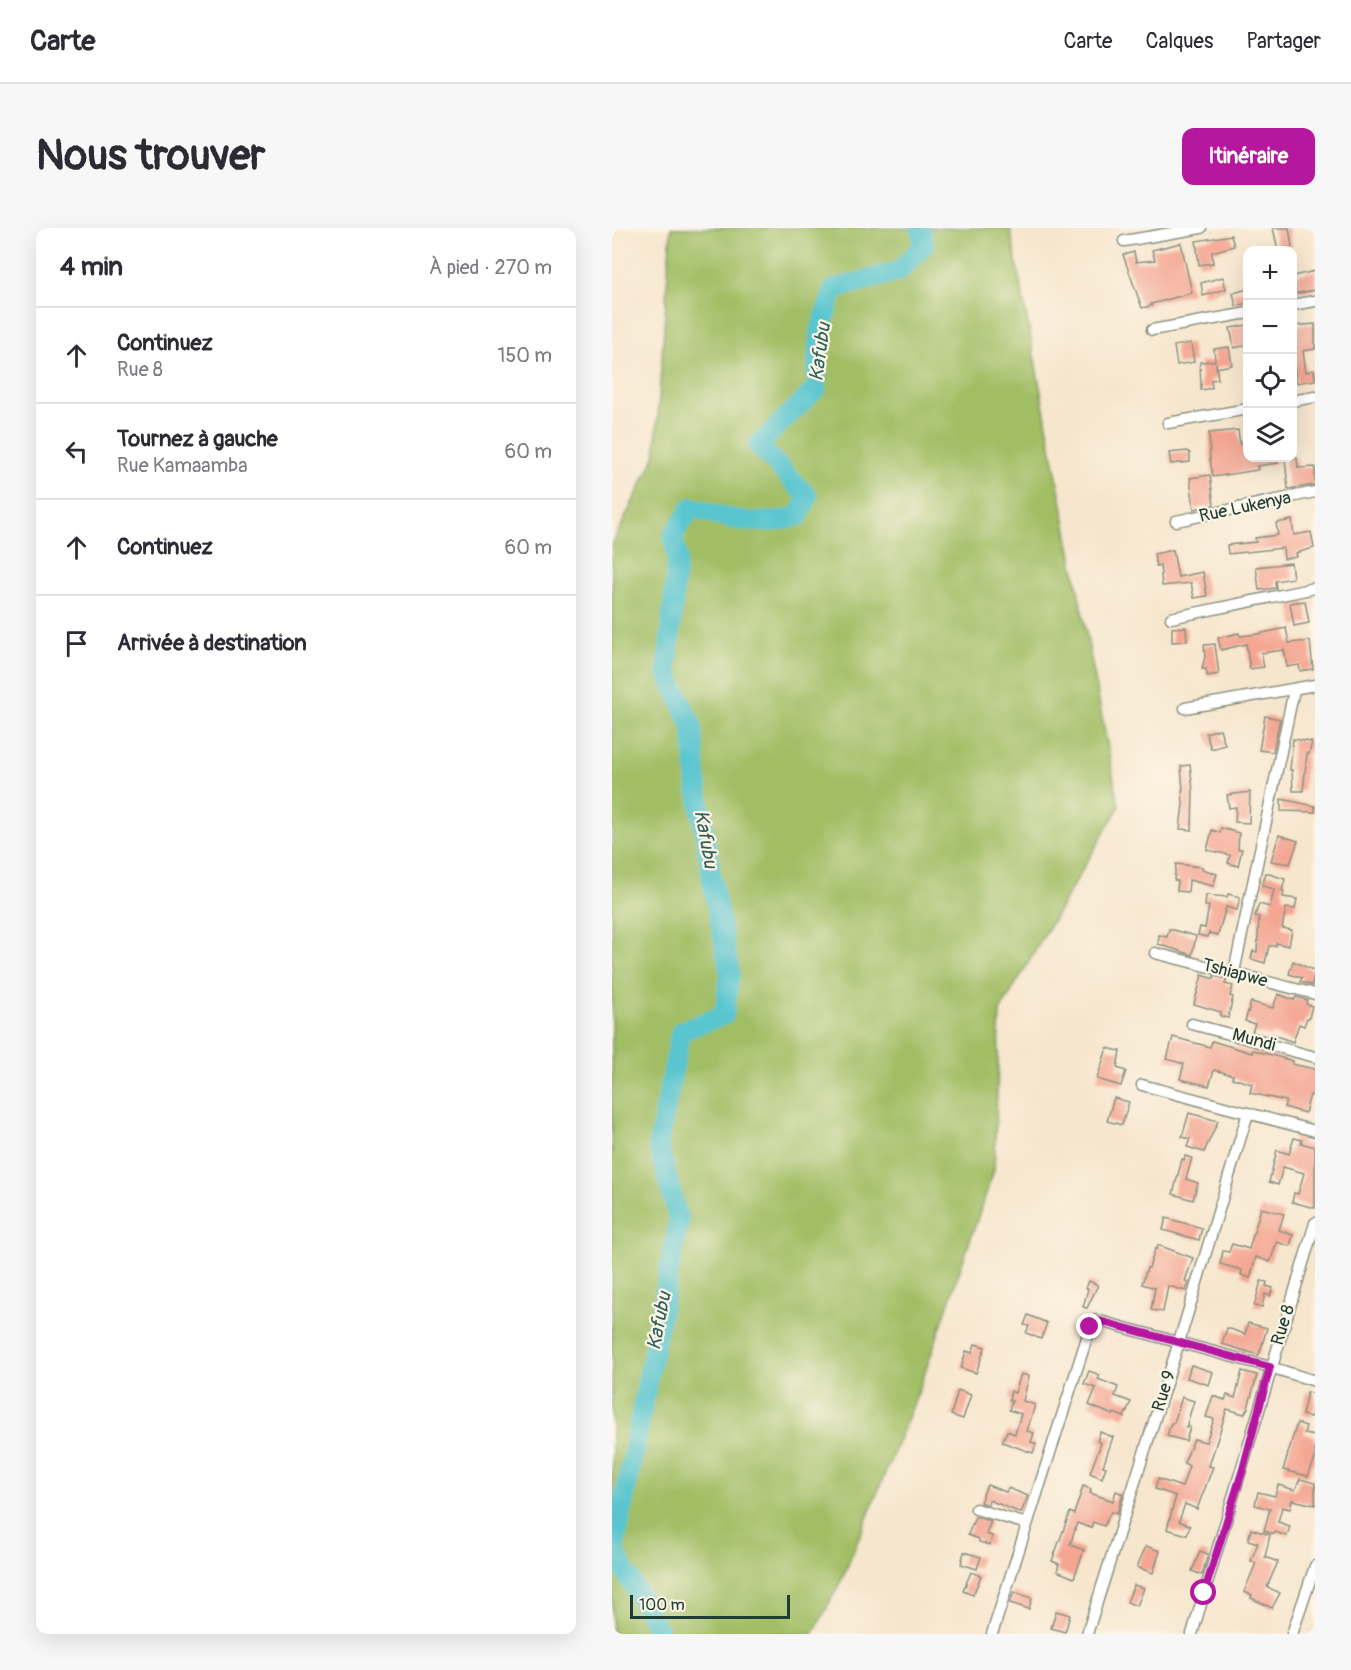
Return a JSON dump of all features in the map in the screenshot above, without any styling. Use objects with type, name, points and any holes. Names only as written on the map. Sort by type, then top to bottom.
[{"type":"street","points":[[1124,241],[1201,228]]},
{"type":"street","points":[[1297,304],[1315,301]]},
{"type":"street","points":[[1152,330],[1243,314]]},
{"type":"street","points":[[1297,400],[1315,397]]},
{"type":"street","points":[[1168,423],[1243,410]]},
{"type":"street","name":"Rue Lukenya","points":[[1176,521],[1315,492]]},
{"type":"street","points":[[1171,618],[1315,588]]},
{"type":"street","points":[[1185,708],[1315,685]]},
{"type":"street","points":[[1234,972],[1294,690]]},
{"type":"street","name":"Tshiapwe","points":[[1155,953],[1315,994]]},
{"type":"street","name":"Mundi","points":[[1192,1024],[1315,1057]]},
{"type":"street","points":[[1142,1084],[1315,1131]]},
{"type":"street","name":"Rue 9","points":[[1087,1634],[1248,1113]]},
{"type":"street","name":"Rue 8","points":[[1192,1634],[1243,1469],[1270,1367],[1315,1223]]},
{"type":"street","points":[[992,1634],[1092,1322],[1096,1320],[1315,1381]]},
{"type":"street","points":[[976,1509],[1027,1524]]},
{"type":"street","points":[[1292,1634],[1315,1566]]},
{"type":"green space","points":[[671,228],[1010,228],[1119,807],[1000,1011],[994,1170],[918,1393],[843,1577],[813,1634],[612,1634],[612,545],[655,456]]},
{"type":"building","points":[[1273,228],[1289,228],[1292,246],[1277,246]]},
{"type":"building","points":[[1231,235],[1234,246],[1212,252],[1213,263],[1199,265],[1196,241]]},
{"type":"building","points":[[1181,243],[1192,293],[1142,308],[1123,255],[1134,252],[1136,262],[1155,260],[1152,250]]},
{"type":"building","points":[[1315,271],[1315,290],[1297,293],[1297,275]]},
{"type":"building","points":[[1223,277],[1226,289],[1203,296],[1201,283]]},
{"type":"building","points":[[1243,290],[1243,304],[1236,306],[1233,293]]},
{"type":"building","points":[[1315,324],[1315,349],[1303,351],[1306,372],[1314,370],[1315,380],[1297,383],[1297,354],[1297,326]]},
{"type":"building","points":[[1243,326],[1243,346],[1234,348],[1230,328]]},
{"type":"building","points":[[1191,343],[1194,362],[1177,365],[1174,346]]},
{"type":"building","points":[[1229,347],[1232,365],[1217,368],[1218,379],[1211,380],[1212,388],[1201,390],[1200,362],[1215,361],[1214,349]]},
{"type":"building","points":[[1238,430],[1240,444],[1243,443],[1243,462],[1278,463],[1257,466],[1258,470],[1213,477],[1209,433]]},
{"type":"building","points":[[1187,451],[1190,453],[1190,462],[1171,464],[1169,453]]},
{"type":"building","points":[[1297,458],[1298,468],[1315,467],[1315,485],[1288,489],[1285,462],[1297,462]]},
{"type":"building","points":[[1210,475],[1214,505],[1194,509],[1190,478]]},
{"type":"building","points":[[1292,520],[1294,535],[1311,532],[1314,548],[1296,553],[1297,557],[1284,559],[1283,548],[1228,554],[1227,545],[1256,542],[1255,538],[1278,535],[1276,523]]},
{"type":"building","points":[[1173,550],[1178,577],[1203,572],[1207,596],[1194,598],[1191,583],[1162,586],[1160,565],[1156,566],[1154,554]]},
{"type":"building","points":[[1291,563],[1293,578],[1275,581],[1276,588],[1259,590],[1256,567]]},
{"type":"building","points":[[1305,601],[1309,623],[1294,626],[1290,603]]},
{"type":"building","points":[[1186,627],[1187,641],[1172,642],[1172,628]]},
{"type":"building","points":[[1286,628],[1289,643],[1310,641],[1313,669],[1300,671],[1299,665],[1287,667],[1284,650],[1261,653],[1264,667],[1250,669],[1246,644],[1221,650],[1218,638],[1239,633],[1240,636]]},
{"type":"building","points":[[1215,644],[1219,674],[1207,676],[1206,669],[1202,669],[1205,657],[1204,645]]},
{"type":"building","points":[[1265,716],[1280,719],[1273,752],[1259,750]]},
{"type":"building","points":[[1220,729],[1225,745],[1211,749],[1206,733]]},
{"type":"building","points":[[1293,739],[1312,742],[1309,754],[1307,754],[1303,791],[1293,791],[1292,770],[1290,770]]},
{"type":"building","points":[[1190,765],[1193,790],[1192,830],[1180,829],[1183,804],[1181,766]]},
{"type":"building","points":[[1250,792],[1249,823],[1235,822],[1236,807],[1229,808],[1227,795]]},
{"type":"building","points":[[1281,799],[1315,806],[1315,812],[1281,811]]},
{"type":"building","points":[[1221,828],[1239,833],[1238,849],[1242,849],[1238,866],[1228,863],[1230,855],[1207,850],[1212,830],[1220,833]]},
{"type":"building","points":[[1279,835],[1298,841],[1290,864],[1271,861]]},
{"type":"building","points":[[1176,864],[1202,867],[1202,869],[1217,874],[1213,886],[1189,880],[1188,892],[1177,891],[1178,881],[1174,880]]},
{"type":"building","points":[[1266,873],[1285,879],[1283,897],[1297,899],[1295,909],[1286,908],[1282,928],[1292,930],[1289,946],[1276,943],[1276,946],[1269,946],[1265,963],[1251,959],[1253,951],[1257,952],[1259,917],[1255,916],[1259,904],[1270,907],[1274,889],[1262,886]]},
{"type":"building","points":[[1228,894],[1240,897],[1237,910],[1226,907],[1218,935],[1209,933],[1208,937],[1198,935],[1200,927],[1205,928],[1209,906],[1205,906],[1206,895],[1227,897]]},
{"type":"building","points":[[1169,929],[1196,936],[1192,955],[1158,944],[1159,935],[1167,937]]},
{"type":"building","points":[[1293,961],[1315,971],[1312,985],[1300,982],[1302,978],[1289,974]]},
{"type":"building","points":[[1202,975],[1214,979],[1214,976],[1227,979],[1225,984],[1233,986],[1228,1018],[1220,1016],[1221,1012],[1194,1004]]},
{"type":"building","points":[[1278,994],[1294,1000],[1296,997],[1307,1000],[1306,1004],[1312,1006],[1304,1026],[1299,1024],[1293,1042],[1271,1034],[1270,1037],[1252,1032],[1255,1024],[1245,1021],[1251,1002],[1273,1008]]},
{"type":"building","points":[[1173,1037],[1210,1047],[1212,1041],[1252,1053],[1253,1050],[1293,1061],[1292,1064],[1315,1069],[1315,1096],[1310,1095],[1305,1113],[1284,1107],[1286,1101],[1250,1093],[1252,1084],[1232,1078],[1233,1075],[1214,1070],[1209,1086],[1180,1079],[1184,1064],[1167,1059]]},
{"type":"building","points":[[1107,1048],[1120,1051],[1117,1068],[1126,1071],[1121,1086],[1097,1079]]},
{"type":"building","points":[[1114,1098],[1129,1102],[1122,1125],[1107,1121]]},
{"type":"building","points":[[1189,1113],[1218,1121],[1204,1152],[1187,1147],[1190,1139],[1182,1137]]},
{"type":"building","points":[[1294,1138],[1302,1140],[1301,1143],[1315,1147],[1315,1208],[1292,1202],[1294,1193],[1298,1194],[1304,1173],[1283,1167],[1278,1185],[1269,1182],[1277,1150],[1289,1154]]},
{"type":"building","points":[[1185,1156],[1192,1158],[1186,1179],[1198,1183],[1193,1200],[1173,1194],[1182,1159],[1184,1160]]},
{"type":"building","points":[[1261,1208],[1284,1214],[1279,1230],[1293,1235],[1290,1246],[1277,1242],[1270,1262],[1256,1257],[1250,1278],[1241,1275],[1242,1270],[1220,1264],[1223,1251],[1229,1252],[1232,1244],[1249,1249]]},
{"type":"building","points":[[1166,1218],[1202,1228],[1199,1240],[1163,1230]]},
{"type":"building","points":[[1158,1245],[1193,1258],[1185,1281],[1189,1282],[1186,1291],[1168,1286],[1163,1312],[1151,1310],[1155,1288],[1142,1284]]},
{"type":"building","points":[[1089,1281],[1098,1285],[1087,1308],[1083,1307]]},
{"type":"building","points":[[1261,1281],[1267,1282],[1266,1286],[1273,1288],[1270,1296],[1265,1294],[1262,1307],[1254,1306]]},
{"type":"building","points":[[1028,1315],[1047,1323],[1041,1339],[1026,1333],[1029,1326],[1024,1325]]},
{"type":"building","points":[[1248,1323],[1267,1328],[1259,1355],[1222,1344],[1227,1328],[1245,1334]]},
{"type":"building","points":[[975,1344],[985,1347],[976,1373],[961,1368],[966,1351],[972,1353]]},
{"type":"building","points":[[1191,1365],[1213,1372],[1209,1385],[1187,1378]]},
{"type":"building","points":[[1089,1371],[1100,1375],[1098,1379],[1118,1387],[1115,1396],[1131,1402],[1124,1417],[1089,1405],[1096,1388],[1084,1384]]},
{"type":"building","points":[[1242,1371],[1257,1375],[1248,1408],[1244,1414],[1227,1409],[1209,1466],[1213,1467],[1197,1509],[1185,1504],[1179,1521],[1190,1526],[1187,1535],[1167,1529],[1176,1496],[1155,1489],[1158,1479],[1182,1487],[1189,1466],[1184,1463],[1194,1439],[1206,1442],[1214,1419],[1206,1417],[1213,1396],[1225,1400],[1227,1395],[1235,1398]]},
{"type":"building","points":[[1021,1374],[1029,1376],[1023,1401],[1035,1405],[1027,1431],[1034,1433],[1031,1442],[1036,1444],[1033,1453],[1002,1442],[1007,1431],[1015,1434],[1021,1414],[1009,1410],[1012,1401],[1009,1400],[1011,1391],[1015,1393]]},
{"type":"building","points":[[958,1390],[971,1395],[963,1419],[951,1415]]},
{"type":"building","points":[[1307,1392],[1315,1394],[1315,1405],[1311,1417],[1302,1415]]},
{"type":"building","points":[[1182,1397],[1194,1401],[1186,1427],[1190,1427],[1186,1441],[1167,1436],[1171,1423],[1174,1423]]},
{"type":"building","points":[[1297,1423],[1306,1426],[1304,1434],[1315,1436],[1315,1459],[1308,1476],[1283,1470]]},
{"type":"building","points":[[1100,1432],[1113,1437],[1103,1466],[1106,1467],[1102,1478],[1090,1473],[1101,1443],[1097,1441]]},
{"type":"building","points":[[1300,1479],[1315,1483],[1315,1505],[1292,1500],[1290,1509],[1282,1507],[1278,1522],[1290,1526],[1287,1536],[1264,1531],[1270,1509],[1255,1505],[1258,1492],[1275,1496],[1278,1485],[1295,1490]]},
{"type":"building","points":[[987,1485],[1006,1492],[1008,1488],[1028,1496],[1021,1513],[989,1500],[988,1505],[980,1502]]},
{"type":"building","points":[[1083,1486],[1091,1489],[1090,1493],[1113,1501],[1116,1491],[1123,1494],[1117,1514],[1111,1512],[1104,1526],[1093,1522],[1091,1528],[1077,1523],[1070,1545],[1084,1550],[1074,1578],[1057,1571],[1059,1564],[1052,1561],[1070,1512],[1074,1514]]},
{"type":"building","points":[[975,1517],[991,1521],[986,1534],[992,1536],[990,1545],[979,1542],[979,1539],[968,1535]]},
{"type":"building","points":[[1251,1529],[1270,1535],[1265,1557],[1278,1562],[1267,1587],[1280,1593],[1272,1608],[1244,1592],[1256,1563],[1251,1561],[1258,1543],[1248,1540]]},
{"type":"building","points":[[1146,1546],[1160,1551],[1153,1573],[1137,1567]]},
{"type":"building","points":[[1200,1551],[1208,1554],[1202,1575],[1192,1571]]},
{"type":"building","points":[[964,1552],[981,1557],[977,1569],[961,1564]]},
{"type":"building","points":[[971,1572],[981,1576],[973,1595],[963,1591]]},
{"type":"building","points":[[1134,1585],[1144,1588],[1137,1606],[1127,1602]]},
{"type":"building","points":[[1014,1592],[1032,1598],[1029,1609],[1010,1603]]},
{"type":"building","points":[[1056,1611],[1070,1615],[1065,1632],[1051,1628]]},
{"type":"waterway","name":"Kafubu","points":[[660,1634],[614,1551],[679,1221],[658,1145],[681,1031],[724,1015],[730,974],[697,786],[692,726],[667,672],[677,557],[673,535],[692,507],[719,516],[745,521],[785,520],[799,516],[808,497],[758,445],[816,389],[819,334],[834,289],[899,271],[924,245],[920,228]]},
{"type":"route","points":[[1090,1327],[1096,1320],[1270,1367],[1243,1469],[1204,1593]]}]
